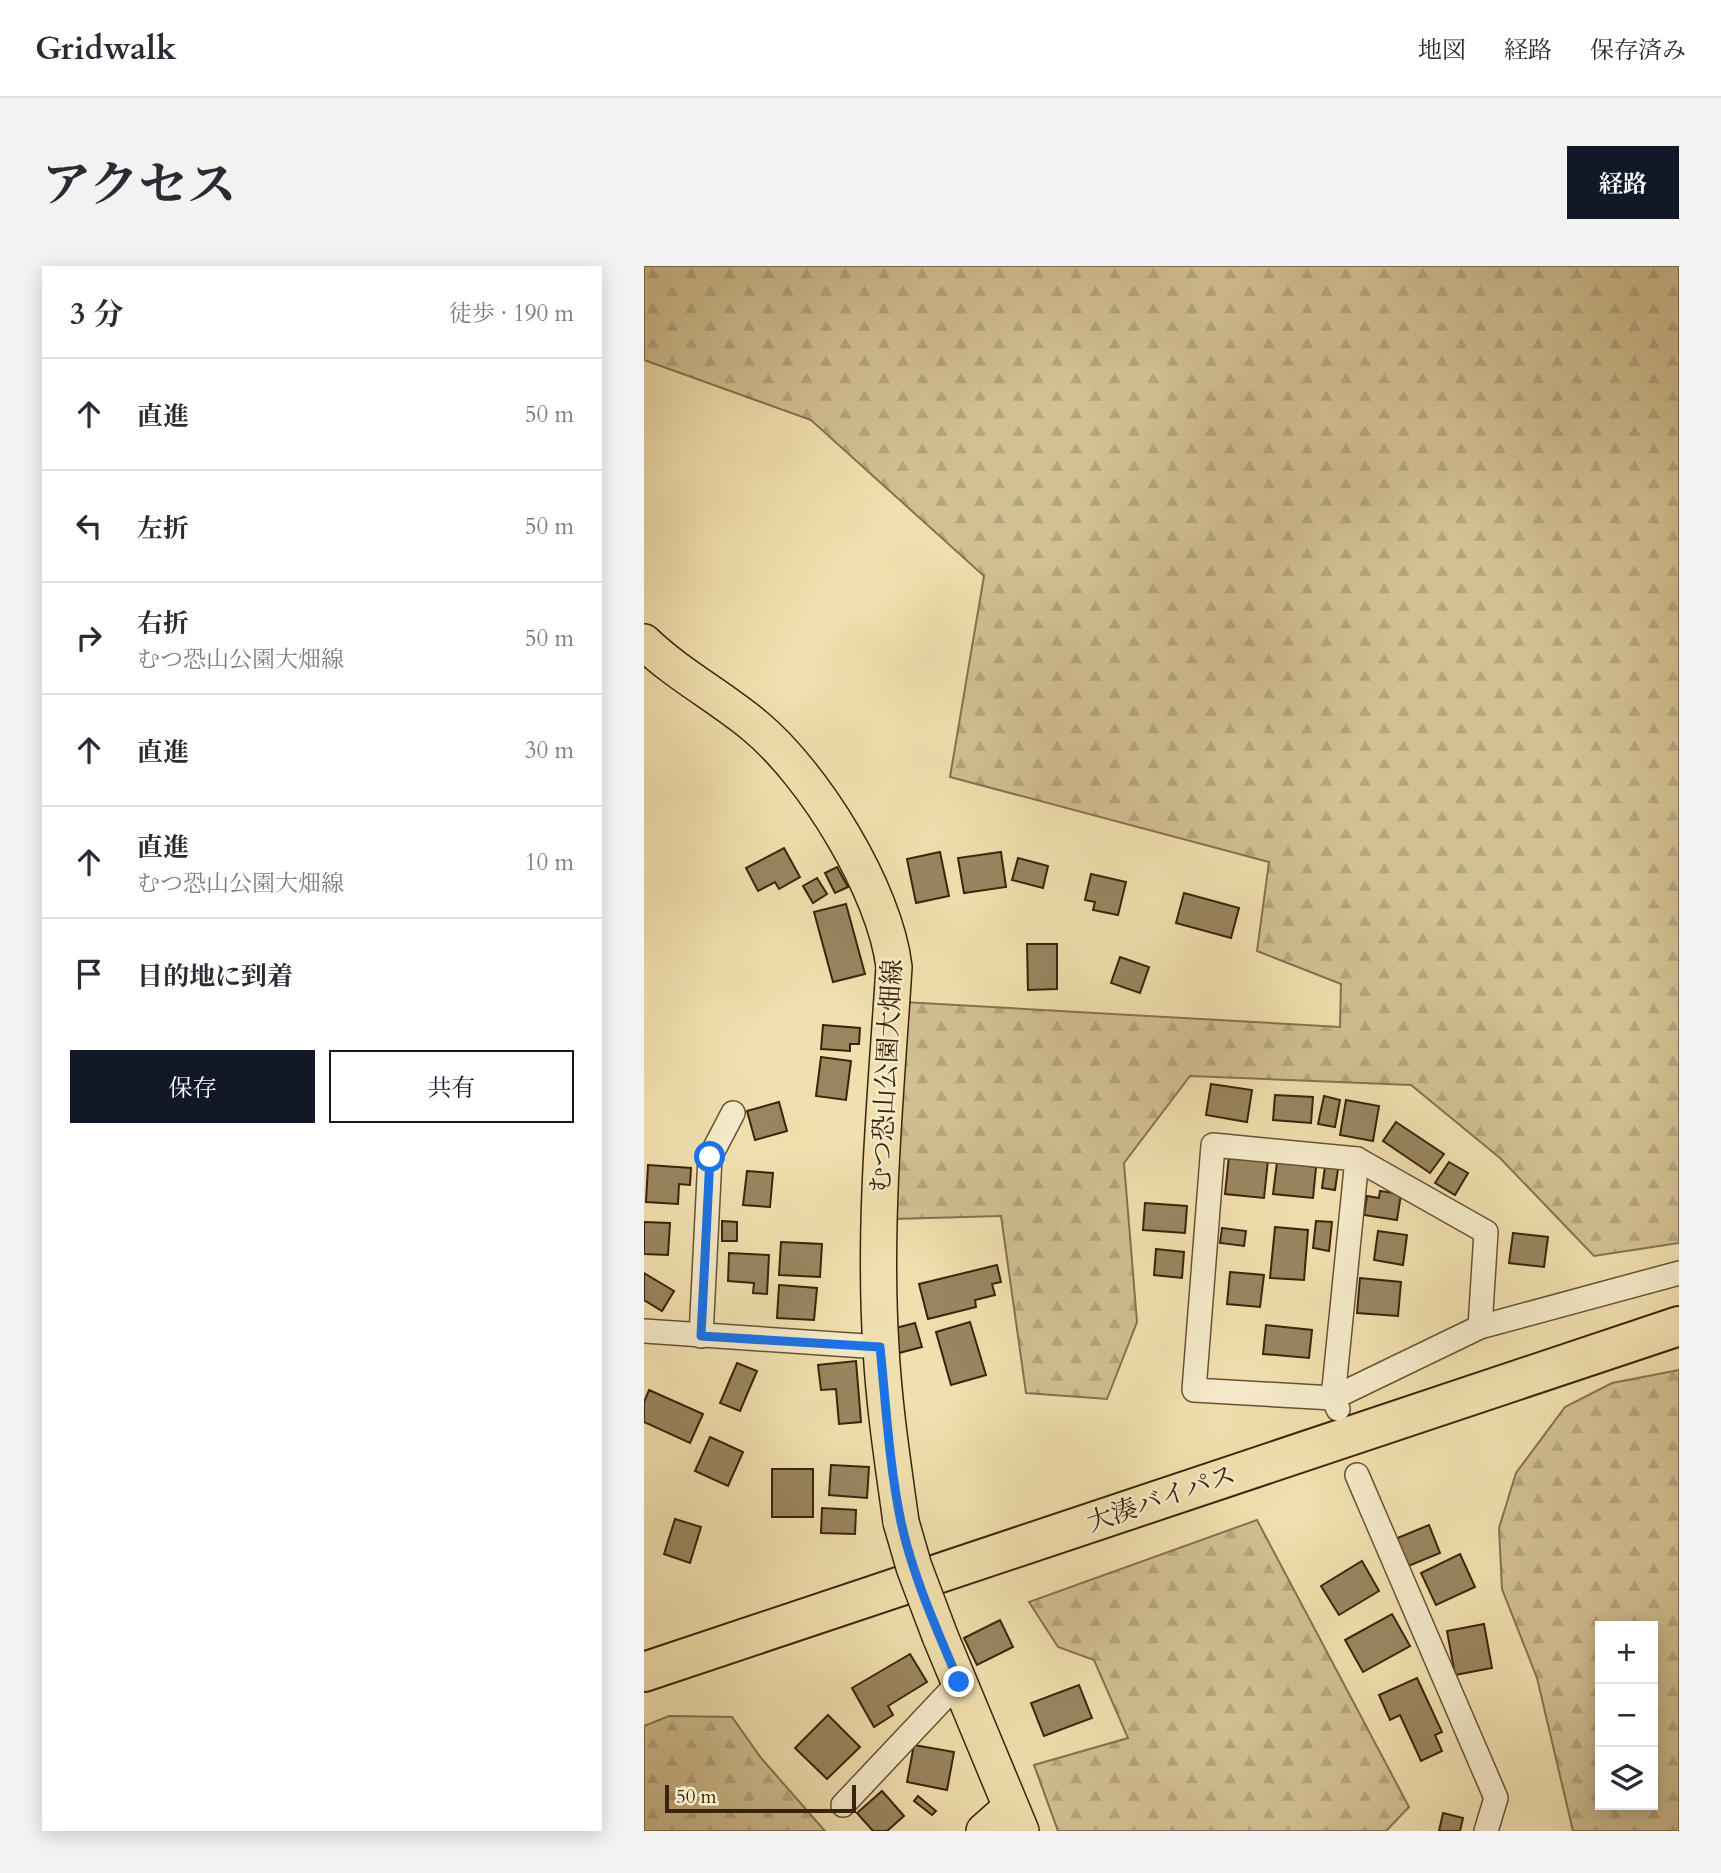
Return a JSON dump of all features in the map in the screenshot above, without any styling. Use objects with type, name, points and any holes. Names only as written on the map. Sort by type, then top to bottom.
[{"type":"highway","name":"大湊バイパス","points":[[644,1672],[1679,1326]]},
{"type":"main road","name":"むつ恐山公園大畑線","points":[[644,642],[756,727],[798,769],[842,836],[874,898],[891,939],[894,967],[879,1217],[880,1347],[888,1437],[901,1522],[914,1567],[959,1682]]},
{"type":"main road","points":[[959,1682],[1016,1819],[984,1831]]},
{"type":"street","points":[[701,1336],[710,1157],[733,1113]]},
{"type":"street","points":[[1480,1327],[1486,1231],[1357,1159],[1213,1145],[1194,1390],[1335,1403],[1480,1327],[1679,1273]]},
{"type":"street","points":[[1335,1403],[1357,1159]]},
{"type":"street","points":[[644,1331],[880,1347]]},
{"type":"street","points":[[1357,1475],[1496,1798],[1486,1831]]},
{"type":"street","points":[[843,1805],[959,1682]]},
{"type":"green space","points":[[644,266],[1679,266],[1679,1243],[1594,1256],[1500,1158],[1411,1085],[1190,1076],[1124,1163],[1137,1322],[1107,1399],[1026,1393],[1001,1216],[894,1219],[904,1002],[1340,1027],[1341,984],[1257,951],[1269,862],[950,777],[984,576],[811,420],[644,360]]},
{"type":"green space","points":[[1679,1370],[1679,1831],[1573,1831],[1537,1678],[1502,1589],[1499,1528],[1516,1473],[1565,1407],[1612,1383]]},
{"type":"green space","points":[[1257,1520],[1409,1807],[1386,1831],[1058,1831],[1034,1765],[1128,1738],[1094,1660],[1058,1647],[1029,1602]]},
{"type":"green space","points":[[669,1716],[732,1717],[761,1758],[825,1831],[644,1831],[644,1726]]},
{"type":"building","points":[[784,848],[800,877],[779,889],[775,882],[758,891],[746,868]]},
{"type":"building","points":[[940,852],[949,896],[916,903],[907,859]]},
{"type":"building","points":[[1001,852],[1006,887],[964,893],[958,858]]},
{"type":"building","points":[[1018,858],[1048,866],[1043,888],[1012,880]]},
{"type":"building","points":[[837,867],[848,887],[835,893],[825,873]]},
{"type":"building","points":[[1091,874],[1126,882],[1118,915],[1093,910],[1095,902],[1085,900]]},
{"type":"building","points":[[817,878],[827,894],[813,903],[803,886]]},
{"type":"building","points":[[1184,893],[1239,908],[1231,938],[1176,923]]},
{"type":"building","points":[[846,904],[865,974],[833,982],[814,912]]},
{"type":"building","points":[[1027,944],[1057,944],[1057,989],[1028,990]]},
{"type":"building","points":[[1120,957],[1149,967],[1140,993],[1111,983]]},
{"type":"building","points":[[823,1025],[860,1028],[859,1044],[850,1044],[850,1051],[821,1049]]},
{"type":"building","points":[[821,1057],[851,1061],[846,1100],[816,1096]]},
{"type":"building","points":[[1211,1084],[1252,1090],[1247,1122],[1206,1115]]},
{"type":"building","points":[[1275,1095],[1313,1097],[1311,1123],[1273,1120]]},
{"type":"building","points":[[1324,1096],[1340,1100],[1335,1127],[1318,1124]]},
{"type":"building","points":[[1346,1100],[1379,1106],[1373,1141],[1340,1135]]},
{"type":"building","points":[[779,1102],[787,1131],[755,1140],[747,1111]]},
{"type":"building","points":[[1396,1122],[1444,1154],[1430,1173],[1383,1141]]},
{"type":"building","points":[[1229,1156],[1268,1160],[1264,1198],[1225,1194]]},
{"type":"building","points":[[1277,1162],[1316,1167],[1313,1198],[1273,1194]]},
{"type":"building","points":[[1449,1162],[1468,1173],[1455,1195],[1435,1183]]},
{"type":"building","points":[[648,1165],[691,1168],[690,1185],[679,1184],[678,1204],[646,1202]]},
{"type":"building","points":[[1325,1167],[1338,1169],[1335,1190],[1322,1188]]},
{"type":"building","points":[[747,1171],[773,1173],[770,1207],[743,1205]]},
{"type":"building","points":[[1380,1191],[1401,1194],[1397,1220],[1364,1215],[1367,1196],[1379,1198]]},
{"type":"building","points":[[1145,1203],[1187,1206],[1185,1233],[1143,1230]]},
{"type":"building","points":[[722,1221],[737,1222],[737,1241],[722,1241]]},
{"type":"building","points":[[1316,1221],[1332,1222],[1329,1251],[1313,1248]]},
{"type":"building","points":[[644,1222],[670,1223],[668,1255],[644,1254]]},
{"type":"building","points":[[1275,1227],[1308,1230],[1304,1280],[1270,1278]]},
{"type":"building","points":[[1222,1228],[1246,1231],[1244,1246],[1220,1243]]},
{"type":"building","points":[[1378,1231],[1407,1235],[1403,1265],[1374,1260]]},
{"type":"building","points":[[1513,1233],[1548,1237],[1544,1267],[1509,1263]]},
{"type":"building","points":[[781,1242],[822,1244],[820,1277],[779,1275]]},
{"type":"building","points":[[1156,1249],[1184,1252],[1182,1278],[1154,1275]]},
{"type":"building","points":[[729,1253],[769,1255],[767,1294],[753,1293],[754,1283],[728,1281]]},
{"type":"building","points":[[997,1265],[1001,1282],[992,1284],[995,1295],[975,1300],[976,1307],[928,1319],[919,1284]]},
{"type":"building","points":[[1230,1272],[1264,1275],[1260,1307],[1227,1304]]},
{"type":"building","points":[[644,1273],[674,1291],[662,1311],[644,1300]]},
{"type":"building","points":[[1360,1278],[1401,1282],[1398,1316],[1357,1313]]},
{"type":"building","points":[[779,1285],[817,1288],[814,1320],[777,1318]]},
{"type":"building","points":[[970,1322],[986,1375],[951,1385],[936,1332]]},
{"type":"building","points":[[915,1323],[922,1347],[899,1353],[892,1329]]},
{"type":"building","points":[[1266,1325],[1312,1330],[1309,1358],[1263,1354]]},
{"type":"building","points":[[856,1361],[861,1422],[839,1424],[836,1389],[821,1390],[818,1365]]},
{"type":"building","points":[[737,1363],[757,1371],[740,1411],[720,1403]]},
{"type":"building","points":[[649,1390],[703,1414],[690,1443],[644,1422],[644,1402]]},
{"type":"building","points":[[710,1437],[743,1452],[728,1486],[695,1471]]},
{"type":"building","points":[[831,1465],[869,1467],[867,1498],[829,1495]]},
{"type":"building","points":[[772,1469],[813,1469],[813,1517],[772,1517]]},
{"type":"building","points":[[822,1508],[856,1510],[855,1534],[821,1533]]},
{"type":"building","points":[[675,1519],[701,1527],[690,1563],[664,1554]]},
{"type":"building","points":[[1429,1525],[1440,1553],[1406,1567],[1395,1539]]},
{"type":"building","points":[[1460,1554],[1475,1587],[1436,1605],[1421,1573]]},
{"type":"building","points":[[1362,1561],[1379,1591],[1339,1615],[1321,1586]]},
{"type":"building","points":[[1392,1614],[1410,1646],[1363,1672],[1345,1640]]},
{"type":"building","points":[[1000,1620],[1013,1647],[977,1665],[964,1638]]},
{"type":"building","points":[[1484,1624],[1492,1668],[1455,1675],[1447,1631]]},
{"type":"building","points":[[910,1654],[927,1682],[888,1706],[893,1715],[874,1727],[852,1688]]},
{"type":"building","points":[[1417,1678],[1442,1732],[1435,1735],[1442,1751],[1421,1761],[1400,1715],[1390,1720],[1379,1695]]},
{"type":"building","points":[[1079,1685],[1092,1718],[1044,1736],[1031,1703]]},
{"type":"building","points":[[828,1715],[860,1747],[827,1779],[795,1748]]},
{"type":"building","points":[[914,1745],[954,1752],[947,1790],[907,1782]]},
{"type":"building","points":[[882,1791],[904,1816],[887,1831],[873,1831],[857,1813]]},
{"type":"building","points":[[918,1796],[936,1811],[932,1815],[914,1801]]},
{"type":"building","points":[[1443,1813],[1463,1818],[1460,1831],[1439,1831]]},
{"type":"route","points":[[710,1157],[701,1336],[880,1347],[888,1437],[901,1522],[914,1567],[959,1682]]}]
